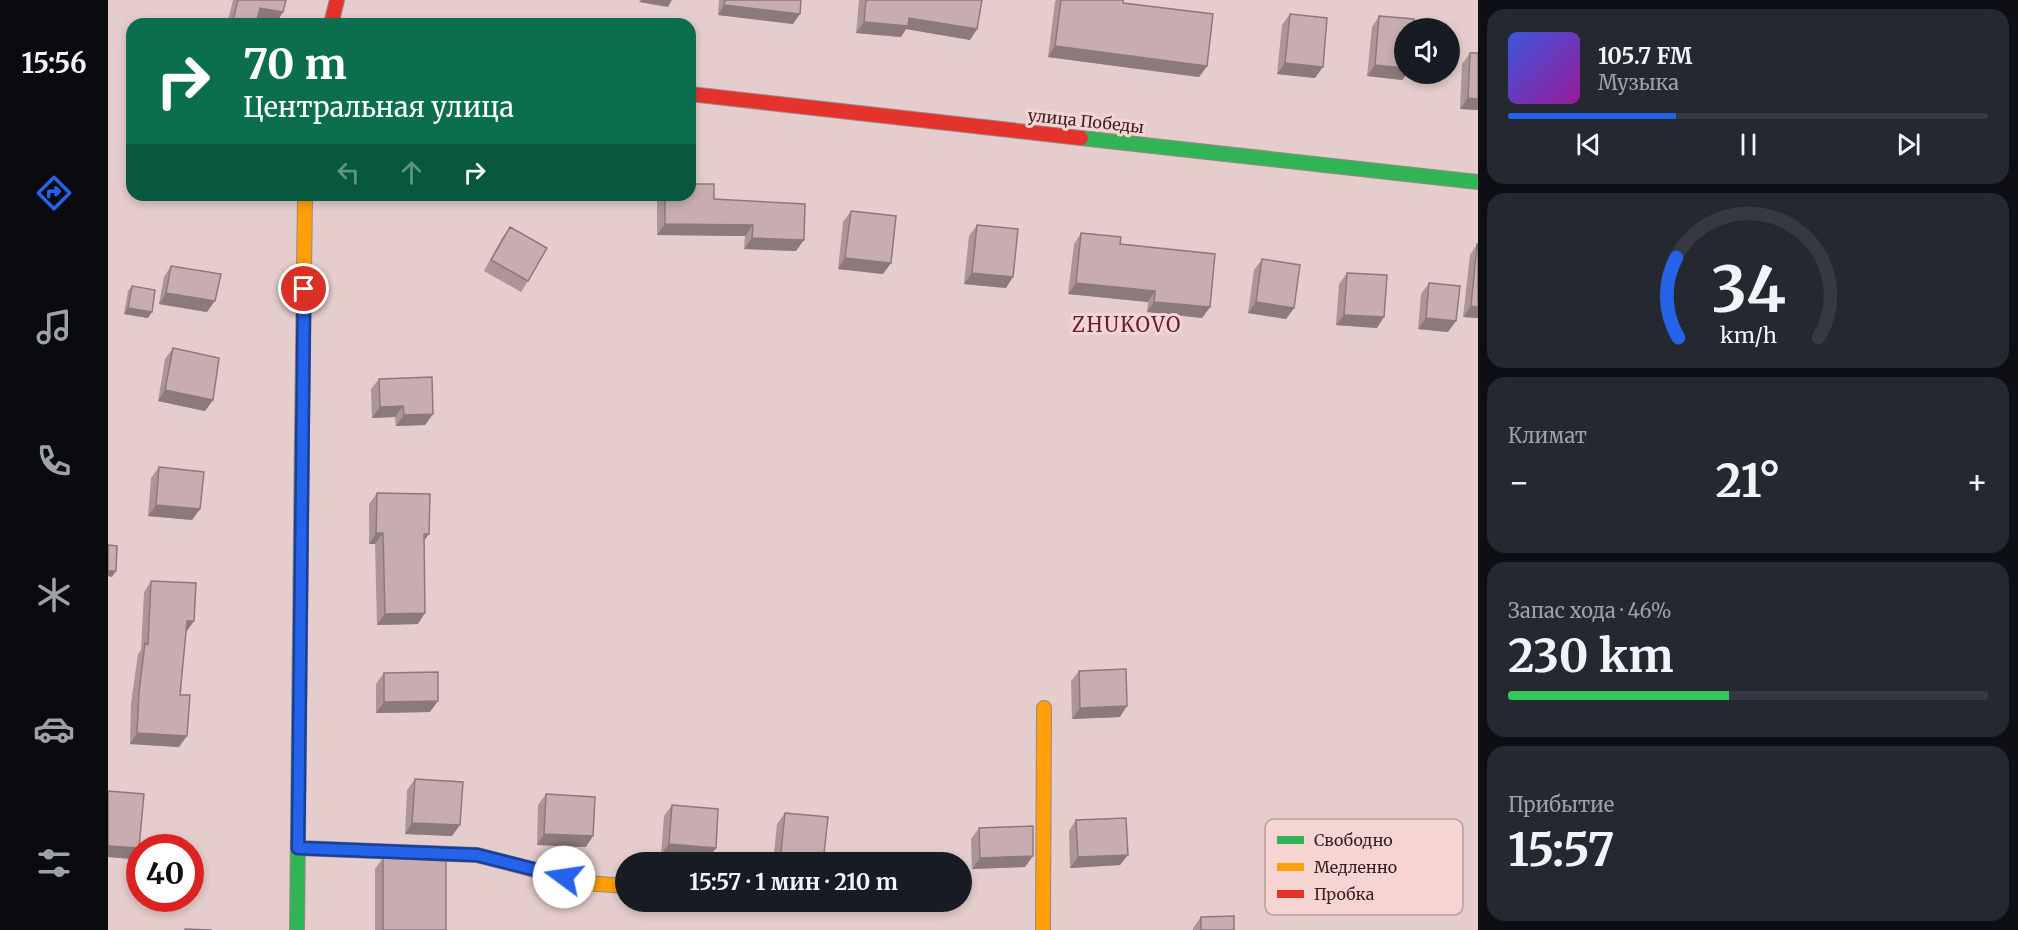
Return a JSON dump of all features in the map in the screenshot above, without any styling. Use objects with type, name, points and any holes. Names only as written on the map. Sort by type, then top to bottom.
[{"type":"street","points":[[332,18],[337,0]]},
{"type":"street","name":"улица Победы","points":[[696,94],[1478,182]]},
{"type":"street","points":[[297,930],[305,201]]},
{"type":"street","points":[[1042,930],[1044,708]]},
{"type":"street","points":[[298,848],[477,855],[585,883],[615,885]]},
{"type":"building","points":[[238,0],[286,0],[283,12],[260,8],[258,18],[234,18]]},
{"type":"building","points":[[725,0],[801,0],[800,14],[724,5]]},
{"type":"building","points":[[866,0],[982,0],[977,29],[909,18],[908,26],[864,22]]},
{"type":"building","points":[[1061,0],[1123,0],[1123,3],[1213,14],[1207,66],[1055,46]]},
{"type":"building","points":[[1290,14],[1327,18],[1323,67],[1285,63]]},
{"type":"building","points":[[1379,16],[1402,18],[1394,18],[1394,67],[1375,65]]},
{"type":"building","points":[[1470,53],[1478,53],[1478,99],[1468,98]]},
{"type":"building","points":[[696,184],[714,184],[714,199],[805,204],[804,240],[752,238],[753,225],[665,224],[665,201],[696,201]]},
{"type":"building","points":[[851,211],[896,216],[891,263],[845,258]]},
{"type":"building","points":[[977,225],[1018,229],[1013,277],[972,273]]},
{"type":"building","points":[[510,227],[547,248],[528,281],[491,260]]},
{"type":"building","points":[[1081,233],[1121,237],[1120,244],[1215,254],[1210,307],[1154,302],[1155,291],[1076,283]]},
{"type":"building","points":[[1478,244],[1478,307],[1471,306]]},
{"type":"building","points":[[1262,259],[1300,265],[1294,308],[1256,302]]},
{"type":"building","points":[[171,266],[221,274],[215,301],[166,293]]},
{"type":"building","points":[[1347,273],[1387,275],[1384,317],[1344,315]]},
{"type":"building","points":[[1429,283],[1460,286],[1456,321],[1426,318]]},
{"type":"building","points":[[132,286],[155,290],[152,312],[128,308]]},
{"type":"building","points":[[173,348],[219,358],[213,400],[165,390]]},
{"type":"building","points":[[432,377],[433,414],[404,415],[403,406],[380,407],[379,379]]},
{"type":"building","points":[[159,467],[204,472],[200,509],[156,505]]},
{"type":"building","points":[[377,493],[430,494],[429,534],[424,534],[425,613],[385,614],[383,533],[376,533]]},
{"type":"building","points":[[108,545],[117,546],[116,571],[108,571]]},
{"type":"building","points":[[151,581],[196,583],[194,621],[187,621],[180,695],[190,695],[187,736],[137,733],[145,643],[148,644]]},
{"type":"building","points":[[1126,669],[1127,706],[1080,708],[1079,671]]},
{"type":"building","points":[[438,672],[438,701],[384,702],[384,673]]},
{"type":"building","points":[[415,779],[463,782],[460,825],[412,823]]},
{"type":"building","points":[[108,791],[144,794],[140,834],[126,834],[126,847],[108,846]]},
{"type":"building","points":[[546,794],[595,797],[593,836],[544,834]]},
{"type":"building","points":[[672,805],[718,809],[716,848],[669,844]]},
{"type":"building","points":[[785,813],[828,817],[824,852],[781,852]]},
{"type":"building","points":[[1126,818],[1128,855],[1078,857],[1076,820]]},
{"type":"building","points":[[1033,826],[1033,856],[980,858],[979,828]]},
{"type":"building","points":[[383,858],[446,861],[446,930],[383,930]]},
{"type":"building","points":[[1234,916],[1234,930],[1201,930],[1201,917]]},
{"type":"traffic: fast","points":[[1081,138],[1478,182]]},
{"type":"traffic: fast","points":[[297,930],[302,432]]},
{"type":"traffic: slow","points":[[302,432],[305,201]]},
{"type":"traffic: slow","points":[[1043,930],[1044,708]]},
{"type":"traffic: slow","points":[[298,848],[477,855],[585,883],[615,885]]},
{"type":"traffic: jam","points":[[332,18],[337,0]]},
{"type":"traffic: jam","points":[[696,95],[1081,138]]},
{"type":"district","name":"ZHUKOVO","points":[[1127,325]]},
{"type":"route","points":[[304,289],[298,848],[477,855],[564,877]]}]
